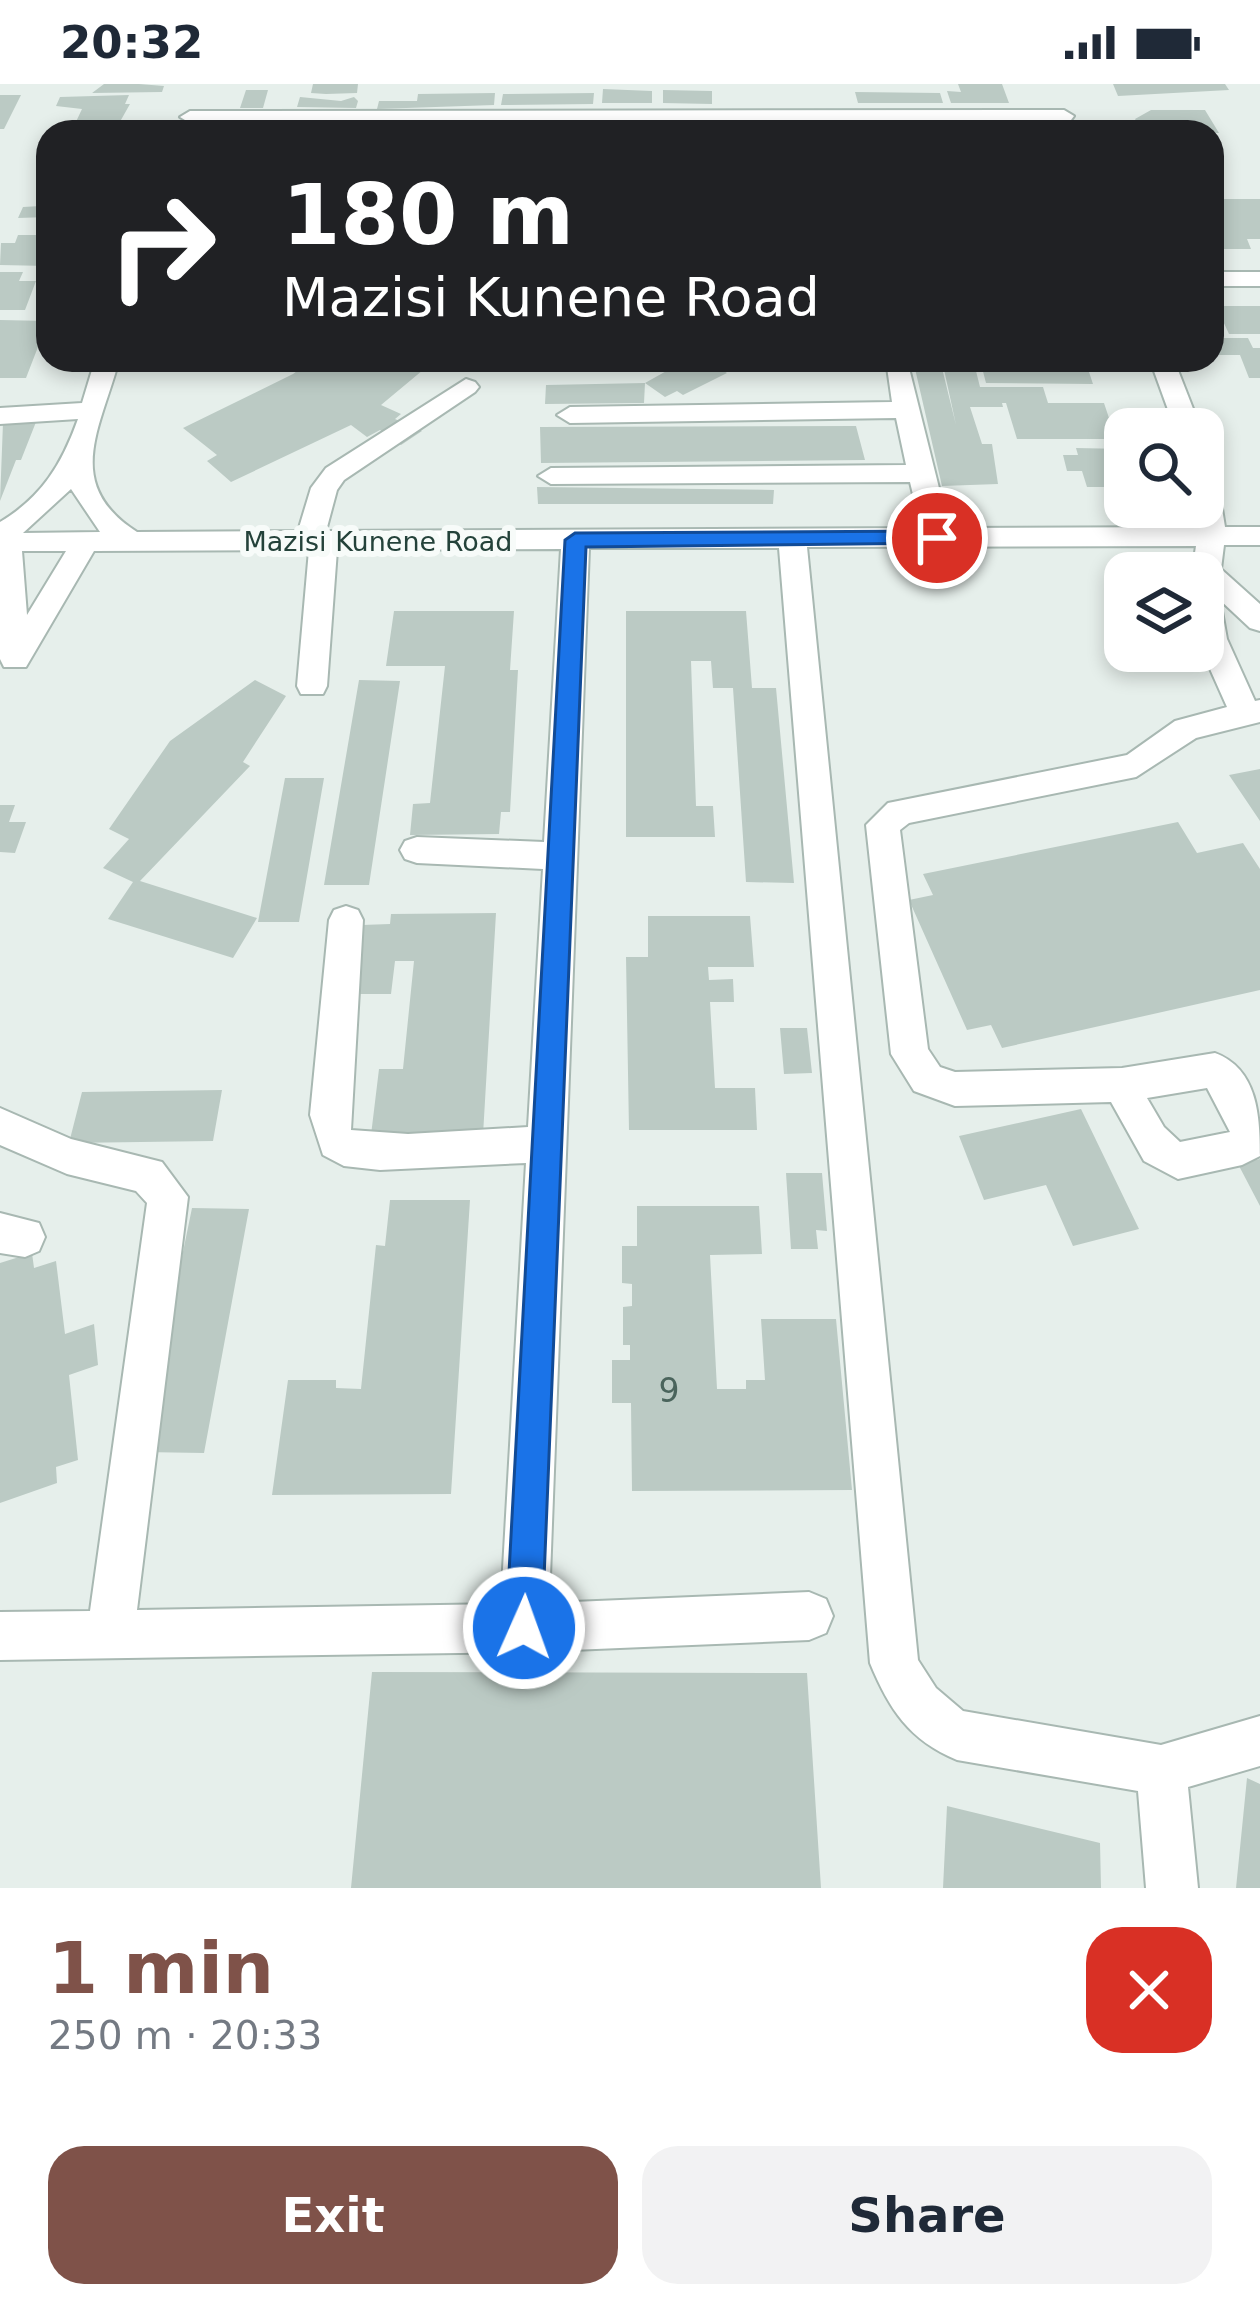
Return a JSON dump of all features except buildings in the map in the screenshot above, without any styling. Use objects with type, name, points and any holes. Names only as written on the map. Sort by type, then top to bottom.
[{"type":"street","points":[[190,116],[336,120]]},
{"type":"street","points":[[774,120],[1065,116]]},
{"type":"street","points":[[1224,279],[1260,279]]},
{"type":"street","points":[[15,659],[2,539],[36,511],[77,464],[103,372]]},
{"type":"street","points":[[898,372],[937,538]]},
{"type":"street","points":[[1167,372],[1180,408]]},
{"type":"street","points":[[312,686],[316,541],[324,488],[335,474],[466,386]]},
{"type":"street","points":[[0,416],[92,410]]},
{"type":"street","points":[[571,416],[907,410]]},
{"type":"street","points":[[77,464],[95,512],[109,528],[133,542]]},
{"type":"street","points":[[551,476],[922,472]]},
{"type":"street","points":[[1211,552],[1214,528]]},
{"type":"street","name":"Mazisi Kunene Road","points":[[2,539],[1260,536]]},
{"type":"street","points":[[792,539],[895,1663],[910,1699],[928,1720],[957,1736],[1161,1770],[1260,1741]]},
{"type":"street","points":[[524,1628],[575,540]]},
{"type":"street","points":[[0,690],[85,542]]},
{"type":"street","points":[[1224,588],[1260,621]]},
{"type":"street","points":[[12,609],[46,609]]},
{"type":"street","points":[[1122,1085],[956,1089],[928,1079],[910,1054],[884,825],[900,812],[1136,764],[1186,729],[1253,713],[1224,667]]},
{"type":"street","points":[[418,850],[560,856]]},
{"type":"street","points":[[346,920],[329,1114],[334,1140],[346,1149],[375,1153],[547,1144]]},
{"type":"street","points":[[0,1126],[67,1156],[148,1175],[168,1197],[110,1636]]},
{"type":"street","points":[[0,1636],[524,1628],[809,1616]]},
{"type":"street","points":[[1161,1770],[1172,1888]]},
{"type":"route","points":[[524,1628],[575,540],[937,538]]}]
